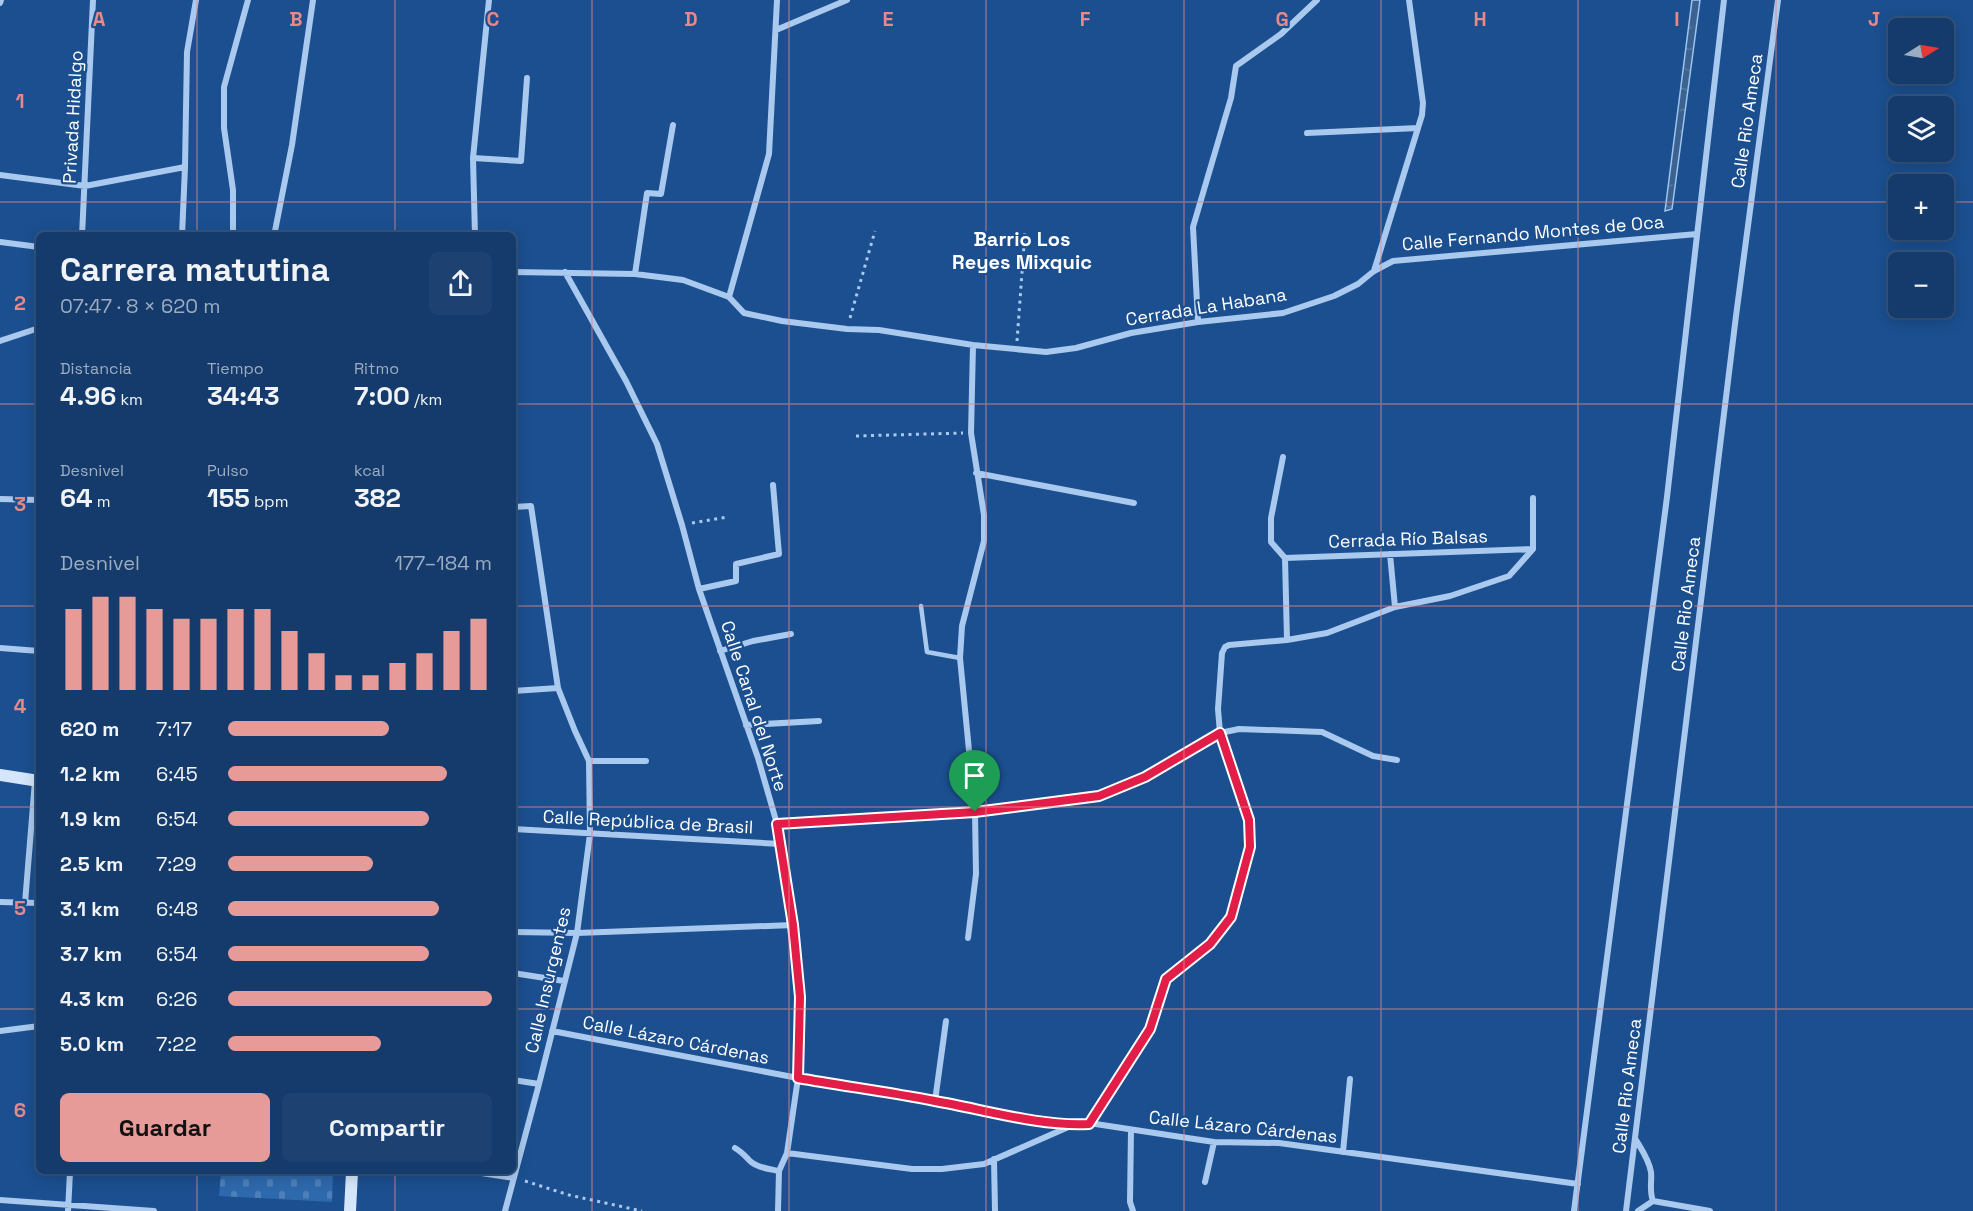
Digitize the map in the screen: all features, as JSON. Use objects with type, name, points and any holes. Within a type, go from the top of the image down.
[{"type":"main road","points":[[0,774],[36,781]]},
{"type":"main road","points":[[350,1211],[352,1174]]},
{"type":"street","name":"Privada Hidalgo","points":[[82,232],[93,0]]},
{"type":"street","points":[[182,232],[186,166],[187,52],[196,0]]},
{"type":"street","points":[[233,232],[233,190],[224,128],[224,87],[249,0]]},
{"type":"street","points":[[275,232],[291,145],[313,0]]},
{"type":"street","points":[[475,232],[473,158],[489,0]]},
{"type":"street","points":[[729,297],[769,154],[777,0]]},
{"type":"street","points":[[776,30],[848,0]]},
{"type":"street","points":[[1198,322],[1192,227],[1231,98],[1236,66],[1281,34],[1317,0]]},
{"type":"street","points":[[1374,271],[1422,115],[1423,103],[1409,0]]},
{"type":"street","name":"Calle Rio Ameca","points":[[1574,1211],[1668,497],[1724,0]]},
{"type":"street","name":"Calle Rio Ameca","points":[[1626,1211],[1736,316],[1778,0]]},
{"type":"street","points":[[473,158],[521,160],[527,78]]},
{"type":"street","points":[[635,274],[647,193],[661,194],[673,125]]},
{"type":"street","points":[[1307,133],[1418,128]]},
{"type":"street","points":[[0,175],[85,186],[186,166]]},
{"type":"street","name":"Calle Fernando Montes de Oca","points":[[1374,271],[1393,261],[1697,234]]},
{"type":"street","points":[[0,242],[36,247]]},
{"type":"street","name":"Cerrada La Habana","points":[[973,345],[1046,352],[1076,348],[1131,333],[1283,312],[1334,296],[1358,284],[1374,271]]},
{"type":"street","points":[[516,272],[635,274],[683,280],[729,297],[744,312],[782,321],[847,329],[879,330],[973,345],[971,433],[984,515],[984,541],[962,626],[960,658],[975,812],[976,874],[968,938]]},
{"type":"street","name":"Calle Canal del Norte","points":[[565,272],[626,381],[657,444],[699,589],[758,758],[777,824],[793,925],[800,997],[798,1078],[787,1153],[779,1171],[778,1211]]},
{"type":"street","points":[[0,341],[36,329]]},
{"type":"street","points":[[1283,458],[1271,518],[1271,542],[1284,558],[1287,640]]},
{"type":"street","points":[[976,473],[1134,502]]},
{"type":"street","points":[[699,589],[736,581],[736,564],[779,554],[773,485]]},
{"type":"street","points":[[1089,1124],[1150,1029],[1166,979],[1210,944],[1231,917],[1250,847],[1249,820],[1220,733],[1219,698],[1222,653],[1225,647],[1327,633],[1395,607],[1450,596],[1509,576],[1533,549],[1533,498]]},
{"type":"street","points":[[0,499],[36,500]]},
{"type":"street","name":"Calle Insurgentes","points":[[516,507],[531,506],[558,688],[589,761],[590,834],[577,933],[516,1170]]},
{"type":"street","name":"Cerrada Río Balsas","points":[[1284,558],[1533,549]]},
{"type":"street","points":[[1390,554],[1395,607]]},
{"type":"street","points":[[720,651],[753,641],[791,634]]},
{"type":"street","points":[[0,648],[36,651]]},
{"type":"street","points":[[516,691],[558,688]]},
{"type":"street","points":[[746,724],[819,721]]},
{"type":"street","name":"Calle República de Brasil","points":[[777,824],[975,812],[1099,796],[1145,777],[1220,733],[1239,729],[1322,732],[1373,756],[1397,760]]},
{"type":"street","points":[[589,761],[646,762]]},
{"type":"street","points":[[25,903],[36,791]]},
{"type":"street","name":"Calle República de Brasil","points":[[516,829],[780,844]]},
{"type":"street","points":[[0,902],[36,903]]},
{"type":"street","points":[[516,932],[577,933],[793,925]]},
{"type":"street","points":[[516,973],[564,981]]},
{"type":"street","points":[[935,1101],[946,1021]]},
{"type":"street","points":[[0,1030],[36,1026]]},
{"type":"street","name":"Calle Lázaro Cárdenas","points":[[552,1031],[798,1078],[1073,1125],[1089,1124],[1214,1142],[1279,1143],[1578,1184]]},
{"type":"street","points":[[1343,1152],[1350,1079]]},
{"type":"street","points":[[516,1080],[539,1084]]},
{"type":"street","points":[[787,1153],[912,1168],[968,1167],[984,1164],[1073,1125]]},
{"type":"street","points":[[1131,1130],[1130,1202],[1133,1211]]},
{"type":"street","points":[[1635,1140],[1648,1160],[1653,1201]]},
{"type":"street","points":[[1205,1182],[1214,1142]]},
{"type":"street","points":[[735,1148],[747,1155],[751,1162],[779,1171]]},
{"type":"street","points":[[994,1160],[995,1211]]},
{"type":"street","points":[[69,1208],[70,1174]]},
{"type":"street","points":[[488,1174],[514,1178]]},
{"type":"street","name":"Calle Insurgentes","points":[[505,1211],[515,1174]]},
{"type":"street","points":[[0,1200],[69,1208],[154,1211]]},
{"type":"street","points":[[1638,1211],[1653,1201],[1710,1211]]},
{"type":"lane","points":[[921,606],[927,652],[960,658]]},
{"type":"path","points":[[847,329],[875,231]]},
{"type":"path","points":[[1017,349],[1024,232]]},
{"type":"path","points":[[856,436],[971,433]]},
{"type":"path","points":[[682,525],[728,517]]},
{"type":"path","points":[[514,1178],[569,1195],[642,1211]]},
{"type":"green space","points":[[221,1174],[333,1174],[332,1202],[219,1196]]},
{"type":"water","points":[[1692,0],[1700,0],[1672,209],[1665,211]]},
{"type":"district","name":"Barrio Los Reyes Mixquic","points":[[1022,250]]},
{"type":"route","points":[[1220,733],[1249,820],[1250,847],[1231,917],[1210,944],[1166,979],[1150,1029],[1089,1124],[1073,1125],[1000,1114],[798,1078],[800,997],[793,925],[777,824],[975,812],[1099,796],[1145,777],[1220,733]]}]
